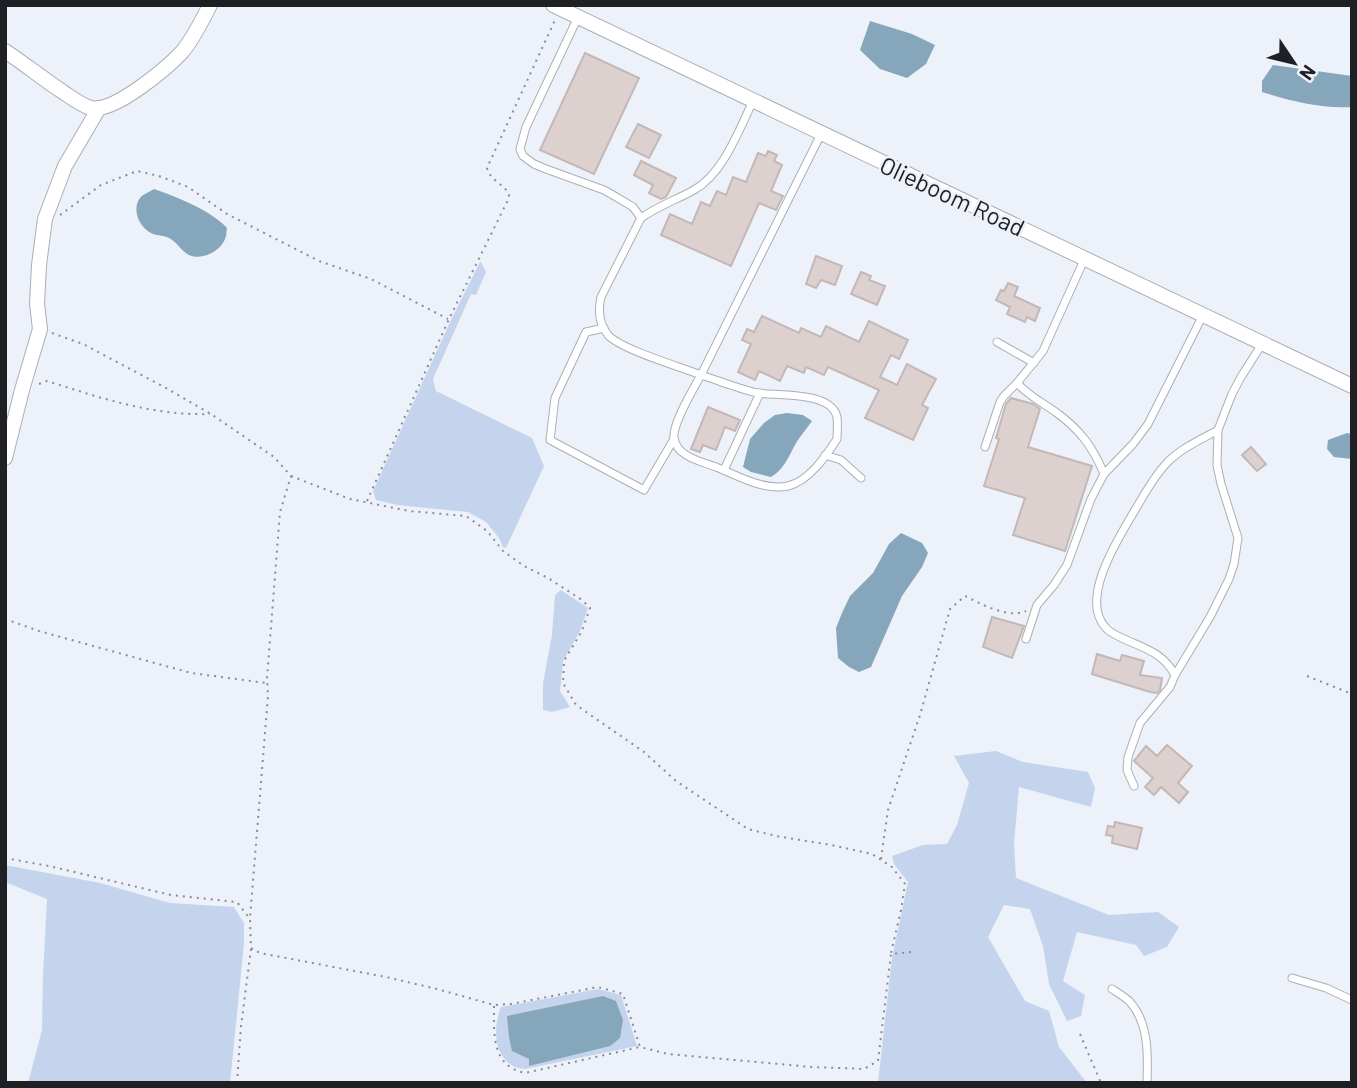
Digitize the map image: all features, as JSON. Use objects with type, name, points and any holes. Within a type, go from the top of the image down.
[{"type":"street","points":[[5,51],[79,103],[99,108],[117,103],[173,60],[189,41],[210,5]]},
{"type":"street","name":"Olieboom Road","points":[[557,7],[1352,386]]},
{"type":"street","points":[[5,458],[40,329],[37,304],[45,219],[65,166],[99,108]]},
{"type":"lane","points":[[578,17],[526,127],[520,149],[523,156],[534,164],[604,190],[633,207],[641,218]]},
{"type":"lane","points":[[674,439],[681,451],[696,460],[752,482],[790,486],[804,479],[837,439],[834,410],[819,401],[806,396],[760,393],[701,375],[626,346],[610,337],[604,328],[599,307],[601,298],[641,218],[696,189],[712,176],[732,144],[753,101]]},
{"type":"lane","points":[[604,328],[586,332],[555,398],[550,440],[644,490],[674,439],[683,410],[821,134]]},
{"type":"lane","points":[[985,447],[1003,396],[1034,363],[1048,343],[1084,260]]},
{"type":"lane","points":[[1026,639],[1037,605],[1067,565],[1091,499],[1104,474],[1148,424],[1203,315]]},
{"type":"lane","points":[[997,342],[1034,363]]},
{"type":"lane","points":[[1133,786],[1127,770],[1128,757],[1140,723],[1170,687],[1229,579],[1238,538],[1217,465],[1219,430],[1241,376],[1262,344]]},
{"type":"lane","points":[[1017,383],[1078,431],[1093,449],[1104,474]]},
{"type":"lane","points":[[724,470],[760,393]]},
{"type":"lane","points":[[1175,675],[1169,664],[1157,654],[1105,627],[1100,618],[1097,596],[1099,583],[1109,558],[1167,462],[1219,430]]},
{"type":"lane","points":[[825,455],[841,460],[861,478]]},
{"type":"lane","points":[[1292,978],[1326,988],[1352,1000]]},
{"type":"lane","points":[[1112,989],[1124,996],[1136,1010],[1147,1043],[1147,1083]]},
{"type":"path","points":[[367,502],[449,319],[508,202],[507,190],[492,178],[487,168],[557,7]]},
{"type":"path","points":[[45,219],[62,214],[101,185],[137,171],[159,176],[188,187],[227,214],[319,261],[371,279],[449,319]]},
{"type":"path","points":[[40,329],[83,344],[211,414],[274,457],[291,476],[350,499],[409,511],[466,516],[487,531],[503,551],[582,600],[590,608],[582,631],[564,661],[563,683],[576,705],[644,752],[676,781],[748,828],[872,854],[892,867],[905,884],[891,954],[878,1061],[864,1069],[667,1054],[640,1047],[525,1073],[515,1071],[499,1055],[495,1044],[494,1005]]},
{"type":"path","points":[[22,390],[47,382],[149,410],[191,415],[211,414]]},
{"type":"path","points":[[237,1083],[251,948],[250,919],[280,512],[291,476]]},
{"type":"path","points":[[881,860],[888,810],[920,715],[950,610],[965,596],[992,610],[1021,613],[1037,605]]},
{"type":"path","points":[[5,619],[38,631],[191,673],[267,684]]},
{"type":"path","points":[[1307,676],[1352,694]]},
{"type":"path","points":[[5,858],[171,895],[237,902],[250,919]]},
{"type":"path","points":[[251,948],[260,953],[437,989],[494,1005],[598,987],[623,994],[640,1047]]},
{"type":"path","points":[[891,954],[911,952]]},
{"type":"path","points":[[1080,1034],[1101,1083]]},
{"type":"shaded area","points":[[870,21],[912,34],[935,45],[926,64],[907,78],[880,69],[860,50]]},
{"type":"shaded area","points":[[1273,65],[1352,76],[1352,107],[1306,104],[1262,92],[1262,81]]},
{"type":"shaded area","points":[[154,189],[193,205],[220,222],[227,228],[223,243],[210,254],[194,257],[169,238],[148,232],[138,219],[136,208],[141,197]]},
{"type":"shaded area","points":[[480,262],[486,272],[476,295],[471,294],[433,379],[436,391],[532,438],[544,466],[506,548],[486,522],[468,512],[397,505],[376,500],[373,491]]},
{"type":"shaded area","points":[[775,415],[803,415],[812,421],[780,469],[771,477],[743,467],[750,439]]},
{"type":"shaded area","points":[[1347,433],[1352,434],[1352,459],[1334,457],[1327,449],[1328,440]]},
{"type":"shaded area","points":[[901,533],[922,543],[928,553],[922,567],[902,596],[871,667],[859,672],[838,658],[836,628],[850,596],[873,573],[889,544]]},
{"type":"shaded area","points":[[561,590],[588,608],[580,631],[563,661],[560,691],[570,707],[552,712],[543,710],[543,683],[552,635],[555,595]]},
{"type":"shaded area","points":[[996,751],[1023,762],[1088,772],[1095,788],[1091,807],[1019,787],[1014,844],[1016,878],[1109,915],[1158,912],[1179,927],[1167,947],[1144,956],[1136,945],[1077,932],[1063,981],[1085,995],[1081,1016],[1067,1021],[1049,984],[1043,946],[1030,909],[1004,905],[988,937],[1025,1001],[1049,1011],[1059,1047],[1087,1083],[878,1083],[892,958],[908,882],[894,864],[892,856],[923,845],[947,844],[957,825],[969,783],[954,756]]},
{"type":"shaded area","points":[[5,865],[100,883],[170,903],[234,907],[244,923],[244,944],[230,1083],[28,1083],[42,1030],[47,899],[5,882]]},
{"type":"shaded area","points":[[598,989],[621,995],[637,1046],[525,1069],[507,1062],[496,1037],[501,1007]]},
{"type":"shaded area","points":[[603,996],[616,1001],[623,1020],[620,1038],[610,1046],[529,1066],[529,1059],[512,1051],[507,1016]]},
{"type":"building","points":[[585,53],[639,78],[594,174],[540,150]]},
{"type":"building","points":[[638,124],[661,135],[649,158],[626,147]]},
{"type":"building","points":[[768,151],[777,155],[774,161],[782,165],[771,191],[783,196],[776,210],[759,203],[731,266],[661,235],[670,214],[692,224],[701,202],[710,206],[717,191],[726,195],[733,177],[746,182],[758,153],[766,156]]},
{"type":"building","points":[[641,161],[676,178],[666,197],[661,199],[649,193],[653,185],[634,175]]},
{"type":"building","points":[[816,256],[842,266],[835,285],[821,280],[816,288],[806,284]]},
{"type":"building","points":[[861,272],[871,276],[869,280],[885,286],[877,305],[851,294]]},
{"type":"building","points":[[1008,283],[1018,287],[1014,296],[1040,308],[1035,321],[1027,317],[1025,322],[1007,314],[1010,307],[996,300]]},
{"type":"building","points":[[762,316],[799,333],[801,328],[821,337],[826,326],[859,342],[869,321],[908,340],[899,359],[891,355],[880,377],[897,385],[907,364],[936,379],[922,405],[928,408],[913,440],[865,418],[879,390],[828,367],[824,375],[806,367],[804,373],[787,366],[780,381],[759,371],[755,380],[738,372],[751,344],[742,340],[747,329],[754,332]]},
{"type":"building","points":[[1011,398],[1033,404],[1040,409],[1028,447],[1092,466],[1065,551],[1013,535],[1025,498],[984,486],[999,439],[996,438],[1006,404]]},
{"type":"building","points":[[708,407],[740,420],[735,431],[725,427],[716,450],[703,445],[700,452],[691,449]]},
{"type":"building","points":[[1251,447],[1266,464],[1257,471],[1242,455]]},
{"type":"building","points":[[992,617],[1024,626],[1012,658],[983,647]]},
{"type":"building","points":[[1097,654],[1120,661],[1122,655],[1144,661],[1140,675],[1162,678],[1160,690],[1157,693],[1150,692],[1092,674]]},
{"type":"building","points":[[1167,745],[1192,766],[1178,783],[1188,792],[1179,803],[1161,787],[1154,795],[1145,787],[1153,778],[1134,761],[1146,746],[1157,756]]},
{"type":"building","points":[[1115,822],[1142,828],[1137,849],[1112,843],[1113,836],[1106,835],[1108,826],[1114,827]]}]
